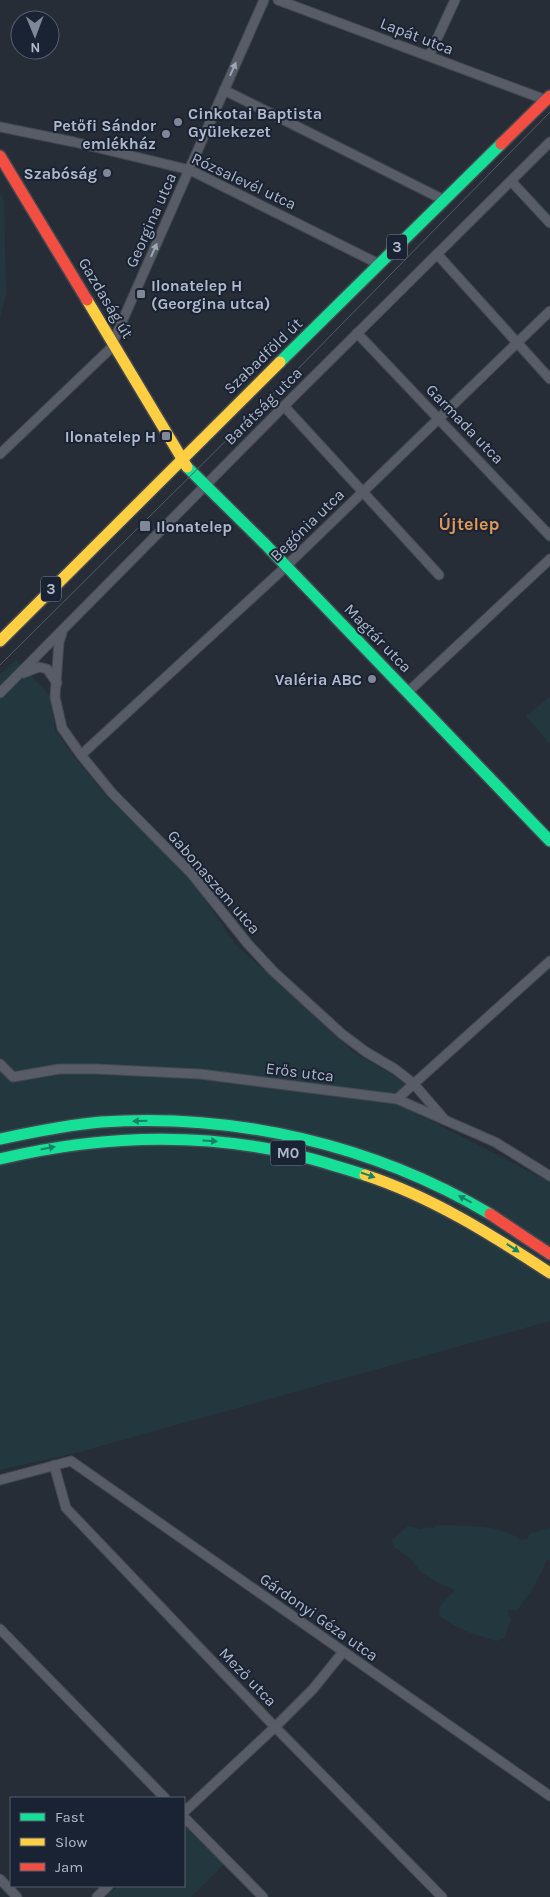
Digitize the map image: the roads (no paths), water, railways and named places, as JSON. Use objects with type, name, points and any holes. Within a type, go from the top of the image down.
[{"type":"main road","name":"Szabadföld út","points":[[1,637],[548,98]]},
{"type":"main road","name":"Gazdaság út","points":[[0,156],[182,458]]},
{"type":"main road","name":"Magtár utca","points":[[182,458],[189,470],[207,485],[550,841]]},
{"type":"main road","name":"M0","points":[[0,1139],[74,1125],[153,1121],[220,1124],[297,1137],[381,1161],[430,1182],[492,1215],[550,1254]]},
{"type":"main road","name":"M0","points":[[0,1159],[62,1146],[130,1140],[172,1139],[226,1142],[319,1159],[364,1174],[422,1197],[486,1231],[550,1273]]},
{"type":"street","name":"Georgina utca","points":[[0,454],[107,352],[113,342],[264,0]]},
{"type":"street","name":"Lapát utca","points":[[278,0],[548,98]]},
{"type":"street","points":[[429,56],[455,0]]},
{"type":"street","points":[[224,90],[444,200]]},
{"type":"street","name":"Rózsalevél utca","points":[[0,127],[74,142],[190,170],[379,264]]},
{"type":"street","name":"Barátság utca","points":[[0,693],[284,406],[550,142]]},
{"type":"street","points":[[511,181],[550,224]]},
{"type":"street","points":[[437,254],[550,379]]},
{"type":"street","name":"Begónia utca","points":[[81,755],[285,566],[550,311]]},
{"type":"street","name":"Garmada utca","points":[[357,333],[550,536]]},
{"type":"street","points":[[284,406],[439,575]]},
{"type":"street","points":[[408,692],[550,559]]},
{"type":"street","name":"Gabonaszem utca","points":[[63,630],[59,642],[55,697],[62,728],[81,755],[112,793],[191,872],[248,944],[273,971],[342,1034],[413,1083],[445,1120]]},
{"type":"street","points":[[18,676],[39,667],[47,669],[57,684]]},
{"type":"street","points":[[550,961],[397,1099],[495,1142],[550,1176]]},
{"type":"street","name":"Erős utca","points":[[0,1064],[13,1077],[59,1069],[200,1074],[397,1099]]},
{"type":"street","name":"Gárdonyi Géza utca","points":[[54,1465],[71,1461],[550,1796]]},
{"type":"street","points":[[0,1480],[54,1465]]},
{"type":"street","name":"Mező utca","points":[[54,1465],[66,1508],[275,1727],[442,1897]]},
{"type":"street","points":[[0,1629],[165,1797]]},
{"type":"street","points":[[185,1811],[313,1689],[342,1652]]},
{"type":"street","points":[[185,1818],[263,1897]]},
{"type":"street","points":[[0,1879],[17,1897]]},
{"type":"street","points":[[97,1897],[107,1887]]},
{"type":"tram line","points":[[0,665],[287,380],[550,112]]},
{"type":"place","name":"Cinkotai Baptista Gyülekezet","points":[[178,122]]},
{"type":"place","name":"Petőfi Sándor emlékház","points":[[166,134]]},
{"type":"place","name":"Szabóság","points":[[107,173]]},
{"type":"place","name":"Ilonatelep H (Georgina utca)","points":[[141,294]]},
{"type":"place","name":"Ilonatelep H","points":[[166,436]]},
{"type":"place","name":"Ilonatelep","points":[[145,526]]},
{"type":"place","name":"Valéria ABC","points":[[372,679]]},
{"type":"district","name":"Újtelep","points":[[469,524]]}]
